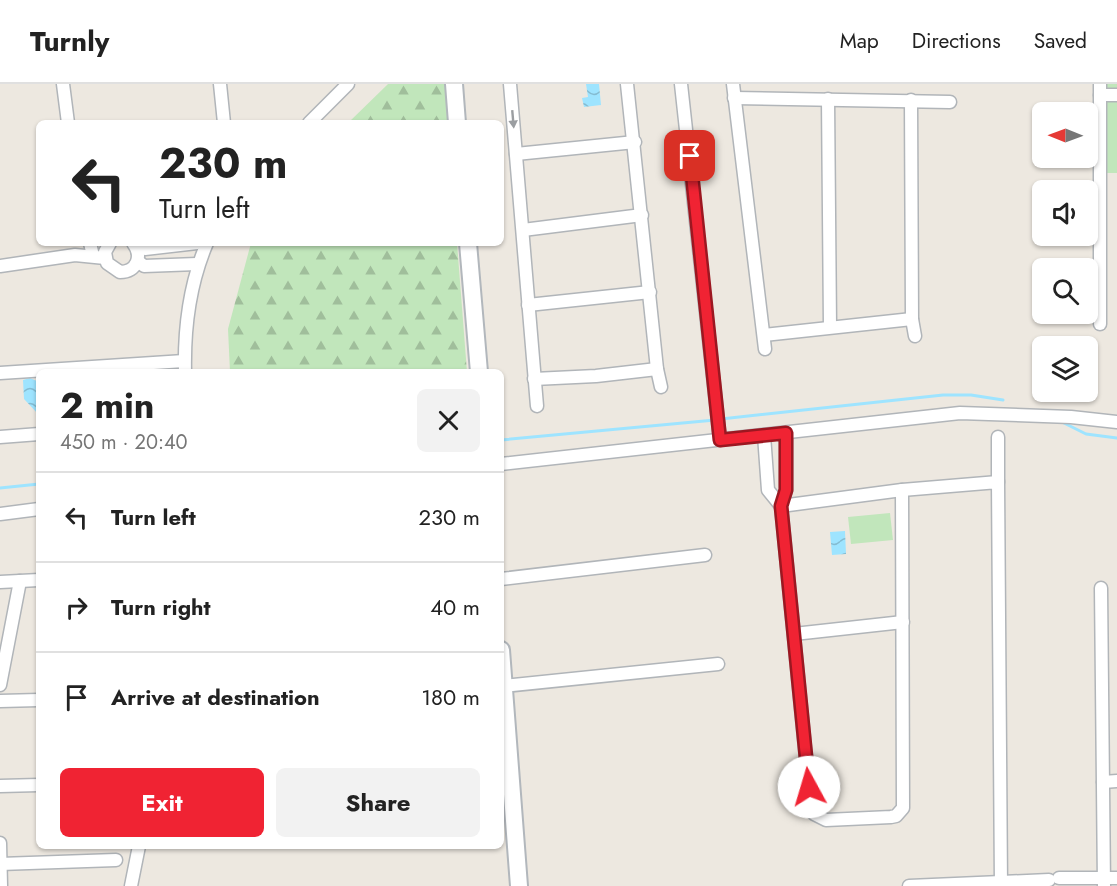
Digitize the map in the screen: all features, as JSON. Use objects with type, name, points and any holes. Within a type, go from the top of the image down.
[{"type":"street","points":[[63,84],[68,120]]},
{"type":"street","points":[[220,84],[224,120]]},
{"type":"street","points":[[312,120],[348,84]]},
{"type":"street","points":[[454,84],[457,120]]},
{"type":"street","points":[[510,84],[537,406]]},
{"type":"street","points":[[627,84],[635,142],[657,369],[661,387]]},
{"type":"street","points":[[681,84],[718,434]]},
{"type":"street","points":[[733,84],[765,349]]},
{"type":"street","points":[[1100,324],[1100,90],[1117,95]]},
{"type":"street","points":[[734,98],[950,102]]},
{"type":"street","points":[[828,99],[830,326]]},
{"type":"street","points":[[911,100],[912,320],[915,336]]},
{"type":"street","points":[[516,154],[635,142]]},
{"type":"street","points":[[523,230],[642,215]]},
{"type":"street","points":[[92,246],[110,268],[120,273],[131,270],[138,261]]},
{"type":"street","points":[[99,257],[108,246]]},
{"type":"street","points":[[134,246],[138,261],[144,266],[197,264]]},
{"type":"street","points":[[138,246],[145,249],[179,246]]},
{"type":"street","points":[[102,369],[185,366],[186,314],[197,264],[206,246]]},
{"type":"street","points":[[468,246],[479,369]]},
{"type":"street","points":[[167,248],[168,265]]},
{"type":"street","points":[[0,266],[75,255],[99,257]]},
{"type":"street","points":[[528,305],[650,292]]},
{"type":"street","points":[[764,335],[830,326],[912,320]]},
{"type":"street","points":[[534,379],[596,376],[657,369]]},
{"type":"street","points":[[0,373],[36,372]]},
{"type":"street","points":[[504,464],[718,434],[764,435],[960,413],[1071,417],[1117,422]]},
{"type":"street","points":[[786,433],[786,490],[781,506],[811,816],[826,820],[891,817],[896,816],[903,808],[902,489]]},
{"type":"street","points":[[0,437],[36,434]]},
{"type":"street","points":[[764,435],[768,490],[781,506]]},
{"type":"street","points":[[998,437],[1001,884]]},
{"type":"street","points":[[781,506],[902,489],[998,482]]},
{"type":"street","points":[[0,514],[36,509]]},
{"type":"street","points":[[504,579],[705,555]]},
{"type":"street","points":[[0,582],[36,580]]},
{"type":"street","points":[[0,685],[20,581]]},
{"type":"street","points":[[1101,588],[1104,882]]},
{"type":"street","points":[[794,634],[903,622]]},
{"type":"street","points":[[519,886],[504,686],[718,664]]},
{"type":"street","points":[[0,701],[36,700]]},
{"type":"street","points":[[1103,782],[1117,781]]},
{"type":"street","points":[[0,786],[36,785]]},
{"type":"street","points":[[0,843],[1,886]]},
{"type":"street","points":[[131,886],[138,849]]},
{"type":"street","points":[[0,864],[116,860]]},
{"type":"street","points":[[909,886],[1001,884],[1054,879],[1104,882],[1117,878]]},
{"type":"green space","points":[[388,84],[445,84],[448,120],[351,120]]},
{"type":"green space","points":[[1103,84],[1117,84],[1117,173],[1103,173]]},
{"type":"green space","points":[[250,246],[457,246],[467,369],[230,369],[228,329]]},
{"type":"green space","points":[[890,513],[893,540],[851,544],[848,517]]},
{"type":"water","points":[[586,84],[599,84],[601,105],[584,107],[582,98],[588,97]]},
{"type":"water","points":[[30,378],[36,381],[36,412],[24,399],[23,380]]},
{"type":"water","points":[[845,531],[846,554],[832,555],[830,532]]},
{"type":"waterway","points":[[721,419],[943,395],[971,395],[1003,400]]},
{"type":"waterway","points":[[504,440],[715,420]]},
{"type":"waterway","points":[[1062,422],[1086,434],[1117,438]]},
{"type":"waterway","points":[[0,488],[36,484]]},
{"type":"route","points":[[690,156],[720,440],[786,433],[786,490],[781,506],[809,787]]}]
